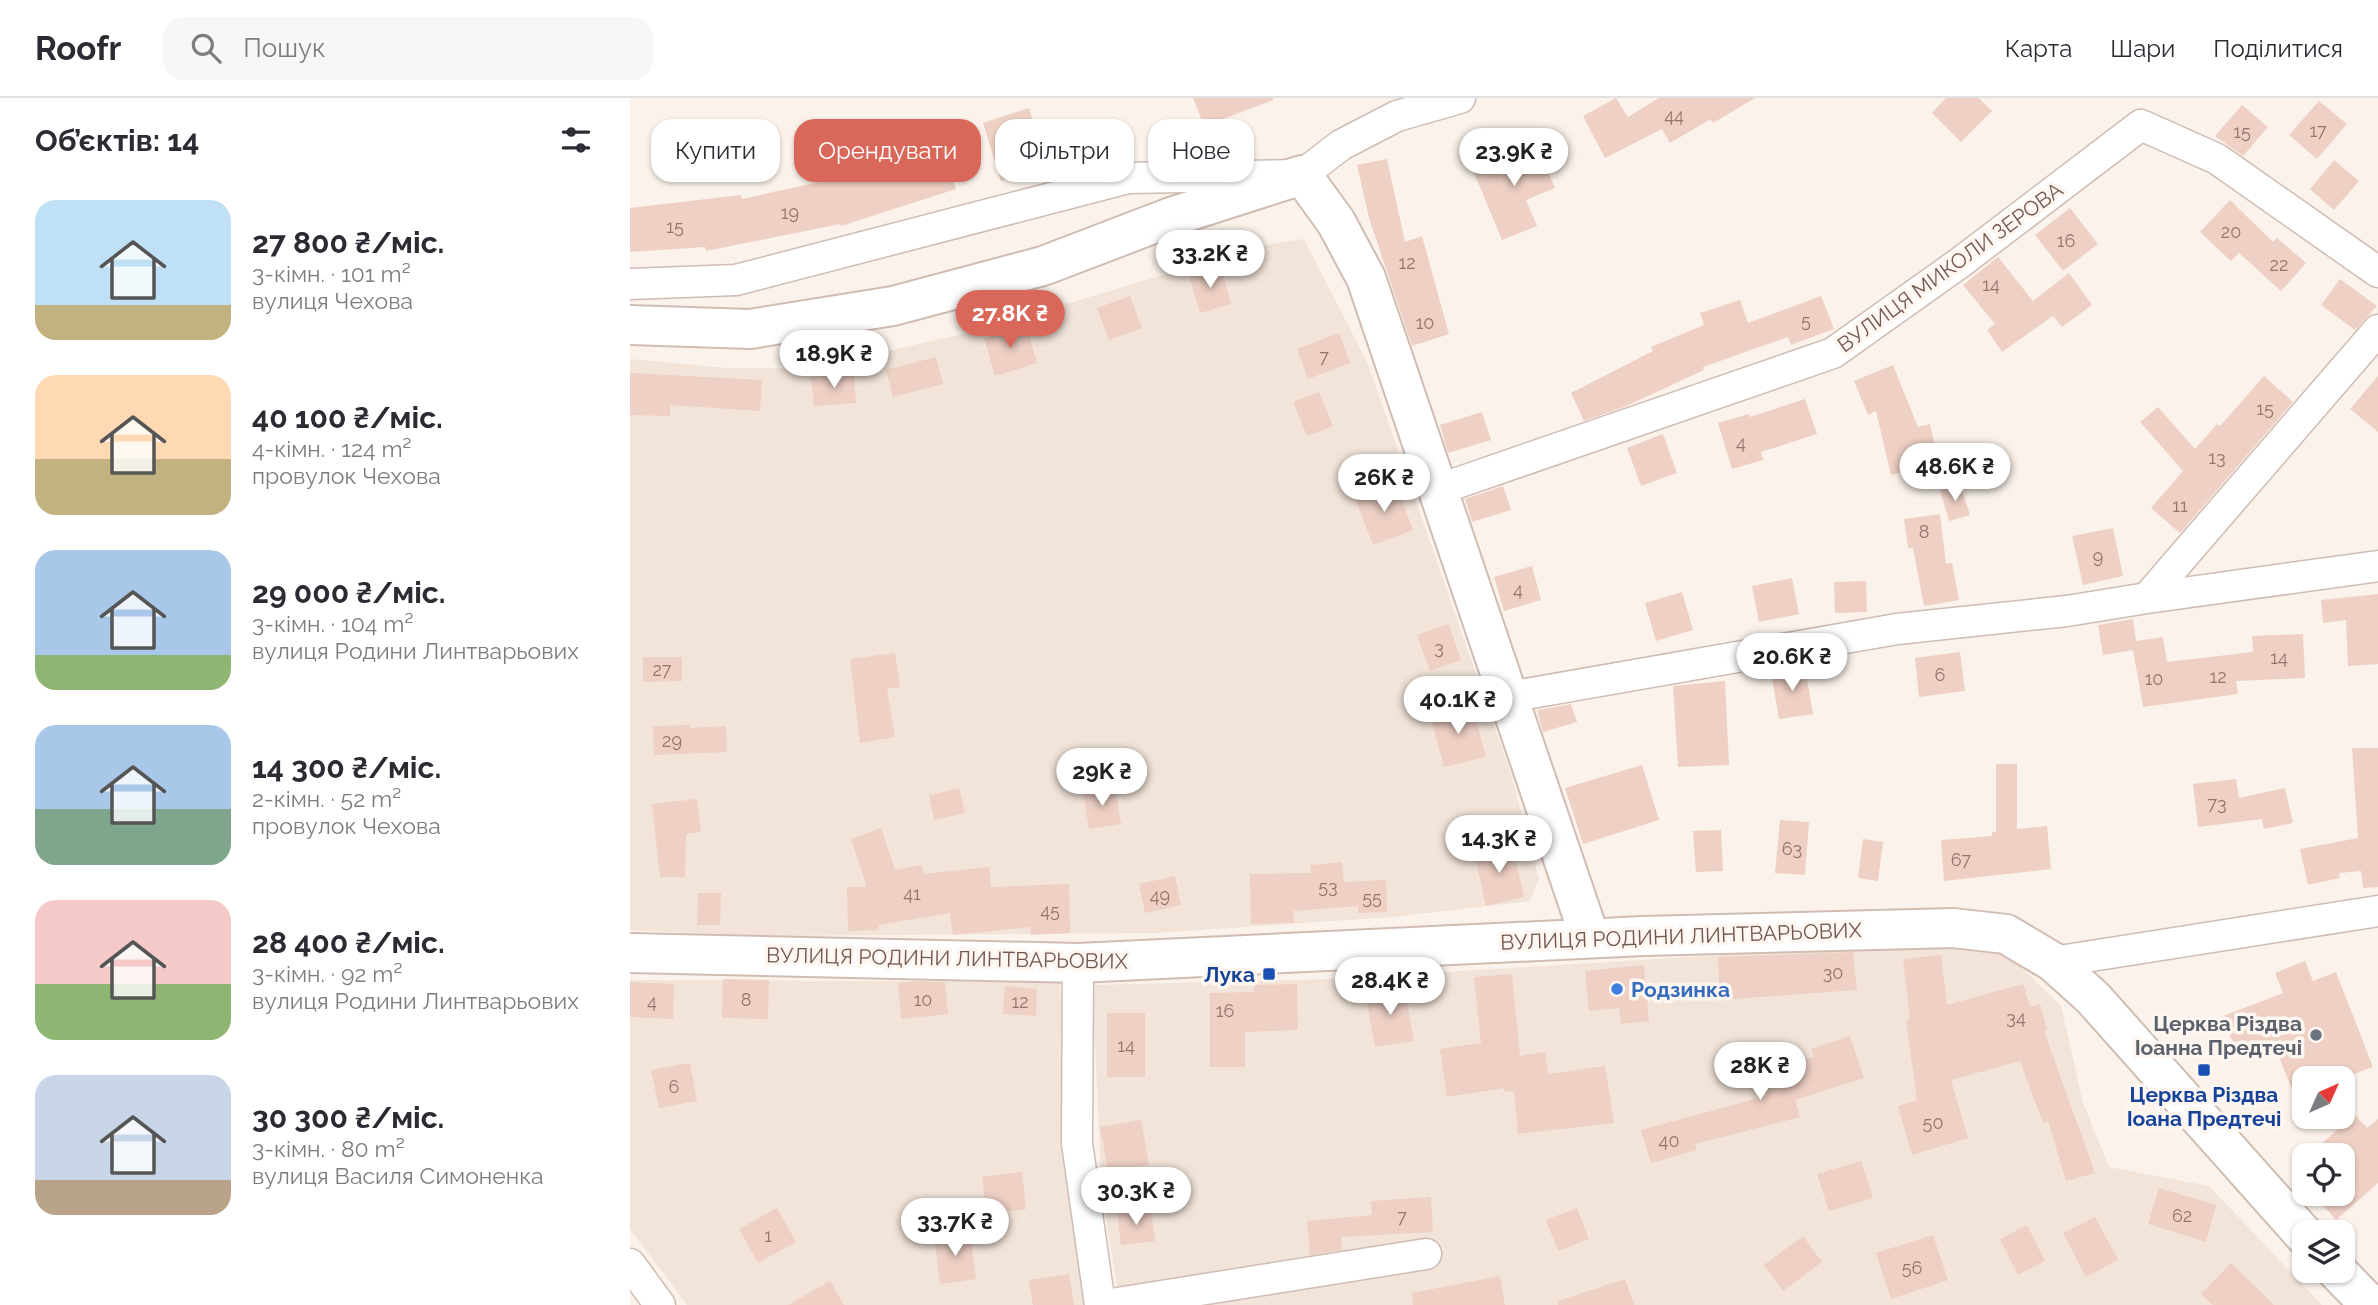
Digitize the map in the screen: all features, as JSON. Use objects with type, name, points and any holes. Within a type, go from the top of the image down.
[{"type":"main road","points":[[630,325],[750,330],[893,306],[1043,266],[1171,217],[1302,175],[1336,222],[1366,278],[1440,489],[1590,938]]},
{"type":"main road","name":"ВУЛИЦЯ РОДИНИ ЛИНТВАРЬОВИХ","points":[[630,953],[1078,963],[1590,938],[1953,928],[2006,934],[2053,962],[2093,998],[2292,1221]]},
{"type":"main road","points":[[2349,1283],[2370,1305]]},
{"type":"street","points":[[630,284],[736,280],[1128,178],[1302,175],[1341,145],[1397,116],[1460,98]]},
{"type":"street","name":"ВУЛИЦЯ МИКОЛИ ЗЕРОВА","points":[[1440,489],[1833,353],[1961,262],[2141,125],[2217,159],[2378,272]]},
{"type":"street","points":[[2147,598],[2378,330]]},
{"type":"street","points":[[1509,696],[1897,629],[2067,611],[2378,566]]},
{"type":"street","points":[[2053,962],[2378,911]]},
{"type":"street","points":[[1078,963],[1077,1143],[1102,1305],[1426,1254]]},
{"type":"street","points":[[630,1264],[660,1305]]},
{"type":"shaded area","points":[[1304,239],[1368,364],[1511,774],[1539,879],[1530,901],[1392,917],[1156,933],[755,936],[630,930],[630,359],[727,368],[812,368],[980,330],[1259,246]]},
{"type":"shaded area","points":[[1872,946],[1978,946],[2005,952],[2061,1006],[2083,1103],[2109,1167],[2209,1186],[2292,1273],[2292,1283],[2301,1283],[2322,1305],[1120,1305],[1102,1193],[1092,985],[1331,979]]},
{"type":"shaded area","points":[[630,980],[1060,982],[1071,1196],[1089,1305],[687,1305],[630,1229]]},
{"type":"building","points":[[1193,98],[1273,98],[1223,119],[1201,119]]},
{"type":"building","points":[[1616,98],[1628,117],[1659,98],[1755,98],[1713,123],[1711,119],[1670,143],[1662,129],[1605,158],[1583,116]]},
{"type":"building","points":[[1946,98],[1979,98],[1992,111],[1961,142],[1932,113]]},
{"type":"building","points":[[2319,101],[2347,124],[2317,159],[2289,135]]},
{"type":"building","points":[[2242,105],[2268,127],[2243,156],[2215,136]]},
{"type":"building","points":[[1029,108],[1032,119],[995,119]]},
{"type":"building","points":[[995,119],[995,162],[983,123]]},
{"type":"building","points":[[1536,142],[1555,188],[1526,200],[1537,226],[1502,240],[1472,168]]},
{"type":"building","points":[[1387,159],[1405,242],[1422,236],[1449,334],[1412,346],[1369,218],[1357,165]]},
{"type":"building","points":[[2334,160],[2359,181],[2334,210],[2310,189]]},
{"type":"building","points":[[819,182],[954,182],[956,189],[841,226],[840,224],[706,251],[705,247],[630,252],[630,208],[741,195],[742,199]]},
{"type":"building","points":[[2230,200],[2273,242],[2277,238],[2306,263],[2281,291],[2239,253],[2231,261],[2200,232]]},
{"type":"building","points":[[2070,208],[2098,244],[2063,271],[2035,235]]},
{"type":"building","points":[[1998,257],[2033,301],[2069,273],[2092,305],[2062,327],[2053,316],[2002,352],[1987,330],[1995,324],[1963,285]]},
{"type":"building","points":[[1221,267],[1231,304],[1200,313],[1189,276]]},
{"type":"building","points":[[2340,279],[2377,306],[2355,330],[2321,305]]},
{"type":"building","points":[[1130,296],[1142,328],[1109,340],[1097,308]]},
{"type":"building","points":[[1821,296],[1834,329],[1791,345],[1788,337],[1703,367],[1704,370],[1624,407],[1584,421],[1571,393],[1653,351],[1651,347],[1704,325],[1700,313],[1740,300],[1748,323]]},
{"type":"building","points":[[1026,325],[1037,363],[995,376],[984,338]]},
{"type":"building","points":[[1339,333],[1350,363],[1308,379],[1297,349]]},
{"type":"building","points":[[936,357],[943,384],[893,397],[886,370]]},
{"type":"building","points":[[1893,365],[1918,427],[1930,424],[1939,463],[1891,475],[1876,411],[1868,415],[1854,381]]},
{"type":"building","points":[[630,373],[762,380],[760,411],[670,405],[670,416],[630,415]]},
{"type":"building","points":[[854,373],[856,403],[814,406],[811,377]]},
{"type":"building","points":[[2264,376],[2293,402],[2180,533],[2151,508],[2183,471],[2140,422],[2158,407],[2195,449],[2217,424],[2220,426]]},
{"type":"building","points":[[2378,376],[2378,432],[2350,409]]},
{"type":"building","points":[[1319,392],[1333,426],[1307,436],[1293,402]]},
{"type":"building","points":[[1805,399],[1817,434],[1761,452],[1763,460],[1732,469],[1718,423],[1749,414],[1750,417]]},
{"type":"building","points":[[1482,412],[1491,440],[1448,453],[1440,425]]},
{"type":"building","points":[[1663,434],[1677,473],[1641,486],[1627,448]]},
{"type":"building","points":[[1395,482],[1413,530],[1373,545],[1355,498]]},
{"type":"building","points":[[1960,484],[1970,515],[1949,521],[1940,490]]},
{"type":"building","points":[[1503,486],[1511,510],[1472,522],[1465,499]]},
{"type":"building","points":[[1940,514],[1946,564],[1952,563],[1959,600],[1924,606],[1913,548],[1908,548],[1904,519]]},
{"type":"building","points":[[2113,528],[2123,576],[2083,585],[2072,536]]},
{"type":"building","points":[[1532,566],[1541,600],[1504,611],[1494,577]]},
{"type":"building","points":[[1792,578],[1799,614],[1759,622],[1752,586]]},
{"type":"building","points":[[1866,581],[1867,612],[1835,613],[1834,582]]},
{"type":"building","points":[[1682,592],[1693,630],[1656,641],[1645,603]]},
{"type":"building","points":[[2378,594],[2378,664],[2348,666],[2346,620],[2323,623],[2321,600]]},
{"type":"building","points":[[2133,619],[2136,641],[2163,637],[2167,662],[2253,652],[2252,636],[2303,634],[2305,678],[2236,681],[2238,694],[2143,707],[2133,650],[2103,655],[2098,625]]},
{"type":"building","points":[[1449,624],[1461,660],[1430,671],[1417,635]]},
{"type":"building","points":[[1960,652],[1965,691],[1919,697],[1915,658]]},
{"type":"building","points":[[895,653],[900,687],[887,689],[895,737],[860,743],[850,659]]},
{"type":"building","points":[[643,657],[682,657],[682,681],[643,682]]},
{"type":"building","points":[[1805,667],[1813,714],[1779,719],[1771,672]]},
{"type":"building","points":[[1725,681],[1729,765],[1678,767],[1673,686]]},
{"type":"building","points":[[1472,704],[1486,757],[1444,767],[1430,715]]},
{"type":"building","points":[[1571,704],[1577,722],[1543,732],[1537,710]]},
{"type":"building","points":[[690,725],[690,728],[726,726],[727,752],[654,755],[653,726]]},
{"type":"building","points":[[2352,748],[2378,748],[2378,887],[2363,888],[2361,871],[2339,873],[2340,878],[2308,885],[2300,849],[2358,838]]},
{"type":"building","points":[[1996,764],[2017,764],[2017,829],[2047,826],[2051,869],[1944,881],[1941,840],[1992,836],[1992,832],[1996,832]]},
{"type":"building","points":[[1642,765],[1659,820],[1583,844],[1565,788]]},
{"type":"building","points":[[2236,779],[2239,798],[2285,788],[2293,823],[2264,829],[2262,819],[2198,827],[2193,784]]},
{"type":"building","points":[[1115,787],[1121,824],[1089,829],[1083,792]]},
{"type":"building","points":[[959,788],[965,813],[934,820],[929,795]]},
{"type":"building","points":[[697,799],[701,832],[686,834],[685,877],[660,877],[652,804]]},
{"type":"building","points":[[1780,820],[1809,822],[1805,875],[1775,873]]},
{"type":"building","points":[[881,828],[895,870],[922,865],[924,874],[989,867],[991,887],[1069,884],[1070,933],[1031,935],[1030,927],[953,935],[950,913],[879,925],[879,930],[848,931],[847,887],[867,887],[851,839]]},
{"type":"building","points":[[1721,830],[1723,871],[1696,872],[1693,831]]},
{"type":"building","points":[[1863,839],[1883,842],[1878,881],[1858,878]]},
{"type":"building","points":[[1512,845],[1524,897],[1486,906],[1474,853]]},
{"type":"building","points":[[1342,862],[1344,882],[1386,880],[1387,912],[1358,913],[1358,906],[1293,911],[1294,923],[1251,924],[1250,874],[1311,873],[1311,865]]},
{"type":"building","points":[[1175,876],[1181,905],[1145,913],[1139,884]]},
{"type":"building","points":[[698,893],[721,893],[720,925],[697,925]]},
{"type":"building","points":[[1853,952],[1857,990],[1720,1000],[1718,957]]},
{"type":"building","points":[[1941,955],[1947,1005],[2023,984],[2030,1007],[2040,1004],[2047,1030],[2044,1031],[2095,1173],[2066,1181],[2048,1121],[2043,1123],[2020,1061],[1951,1080],[1968,1138],[1912,1155],[1898,1106],[1917,1100],[1906,1020],[1910,1019],[1903,959]]},
{"type":"building","name":"Церква Різдва Іоанна Предтечі","points":[[2305,961],[2313,981],[2336,972],[2373,1067],[2356,1073],[2356,1066],[2292,1066],[2292,1090],[2273,1042],[2237,1055],[2223,1016],[2283,993],[2275,973]]},
{"type":"building","name":"Родзинка","points":[[1644,965],[1649,1021],[1621,1024],[1619,1008],[1589,1011],[1585,971]]},
{"type":"building","points":[[1512,974],[1520,1056],[1545,1052],[1548,1074],[1605,1066],[1614,1123],[1518,1134],[1514,1091],[1505,1092],[1504,1088],[1447,1097],[1440,1049],[1481,1043],[1474,977]]},
{"type":"building","points":[[723,979],[769,980],[768,1019],[722,1018]]},
{"type":"building","points":[[630,982],[674,984],[673,1019],[630,1017]]},
{"type":"building","points":[[945,982],[948,1014],[901,1019],[898,983]]},
{"type":"building","points":[[1297,984],[1298,1030],[1245,1032],[1245,1067],[1210,1067],[1210,993],[1254,992],[1254,985]]},
{"type":"building","points":[[1005,986],[1037,989],[1036,1016],[1003,1014]]},
{"type":"building","points":[[1404,987],[1414,1041],[1375,1047],[1365,993]]},
{"type":"building","points":[[1107,1013],[1145,1013],[1145,1077],[1107,1077]]},
{"type":"building","points":[[1850,1036],[1864,1078],[1795,1100],[1800,1117],[1695,1144],[1697,1150],[1651,1163],[1641,1130],[1766,1096],[1760,1072],[1814,1057],[1811,1049]]},
{"type":"building","points":[[690,1063],[697,1101],[659,1108],[651,1070]]},
{"type":"building","points":[[2356,1116],[2367,1128],[2378,1119],[2378,1183],[2355,1203],[2355,1143],[2322,1143],[2339,1129],[2356,1129]]},
{"type":"building","points":[[1141,1120],[1149,1165],[1108,1171],[1100,1127]]},
{"type":"building","points":[[1861,1161],[1873,1198],[1829,1211],[1817,1174]]},
{"type":"building","points":[[1022,1172],[1026,1209],[987,1214],[982,1177]]},
{"type":"building","points":[[2159,1188],[2216,1205],[2206,1242],[2148,1224]]},
{"type":"building","points":[[1431,1197],[1433,1232],[1341,1237],[1342,1250],[1310,1255],[1307,1221],[1372,1215],[1371,1201]]},
{"type":"building","points":[[2324,1206],[2352,1206],[2336,1220]]},
{"type":"building","points":[[777,1208],[796,1242],[758,1263],[739,1229]]},
{"type":"building","points":[[1577,1208],[1589,1239],[1558,1251],[1546,1220]]},
{"type":"building","points":[[1151,1210],[1155,1241],[1121,1245],[1117,1213]]},
{"type":"building","points":[[2095,1217],[2118,1260],[2086,1277],[2063,1233]]},
{"type":"building","points":[[2027,1225],[2045,1261],[2018,1275],[2000,1239]]},
{"type":"building","points":[[970,1232],[976,1279],[940,1284],[934,1237]]},
{"type":"building","points":[[1933,1235],[1948,1280],[1891,1299],[1876,1253]]},
{"type":"building","points":[[1803,1236],[1822,1262],[1783,1291],[1764,1265]]},
{"type":"building","points":[[2231,1263],[2274,1305],[2213,1305],[2201,1294]]},
{"type":"building","points":[[1069,1274],[1074,1305],[1033,1305],[1029,1280]]},
{"type":"building","points":[[1500,1276],[1505,1305],[1413,1305],[1412,1293]]},
{"type":"building","points":[[1625,1279],[1634,1305],[1558,1305],[1558,1301]]},
{"type":"building","points":[[830,1281],[844,1305],[788,1305]]},
{"type":"place","name":"Лука","points":[[1269,974]]},
{"type":"place","name":"Родзинка","points":[[1617,989]]},
{"type":"place","name":"Церква Різдва Іоанна Предтечі","points":[[2316,1035]]},
{"type":"place","name":"Церква Різдва Іоана Предтечі","points":[[2204,1070]]}]
